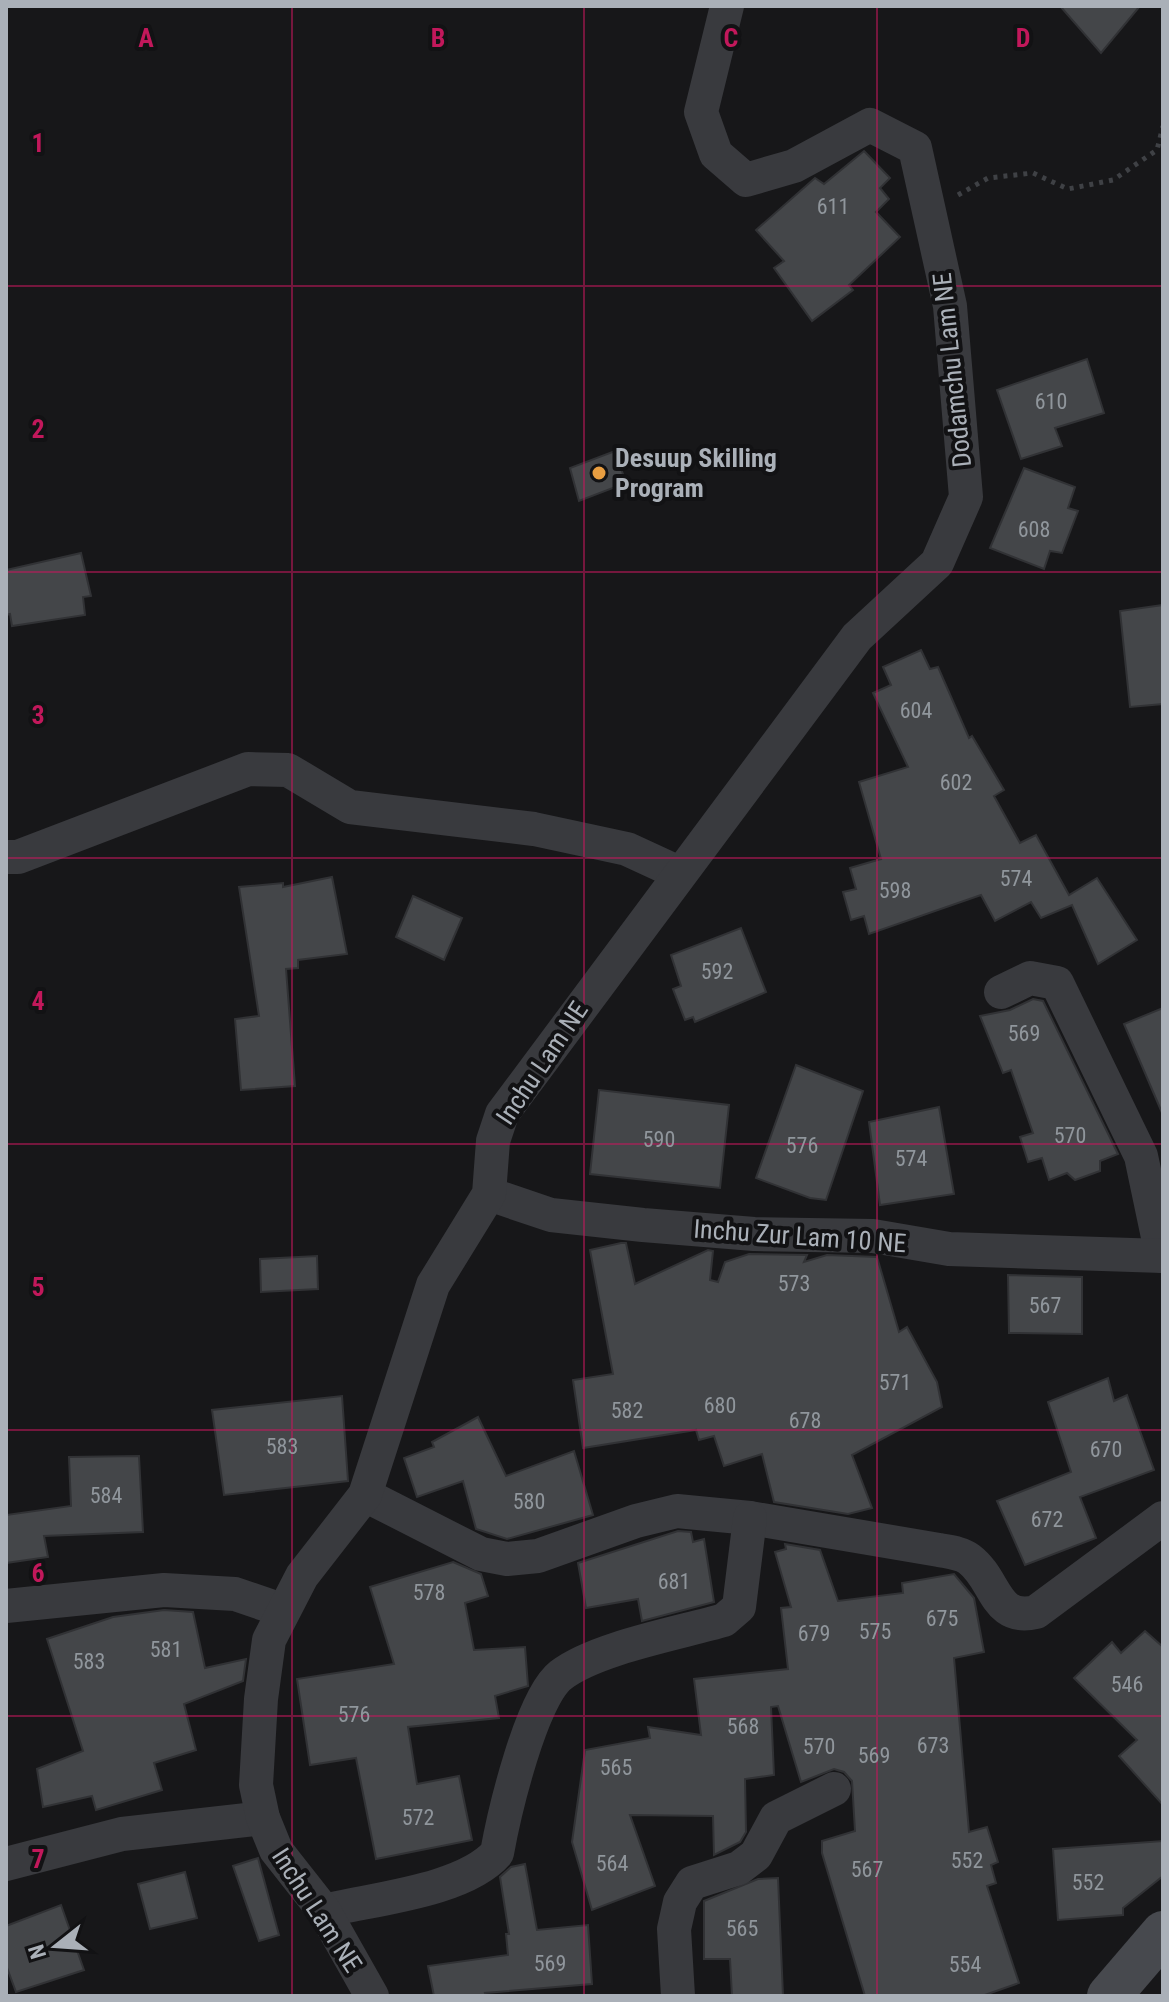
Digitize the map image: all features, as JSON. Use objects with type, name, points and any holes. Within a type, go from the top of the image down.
[{"type":"main road","points":[[1109,1996],[1163,1933]]},
{"type":"street","name":"Dodamchu Lam NE","points":[[679,873],[857,637],[937,563],[966,497],[950,306],[915,148],[870,125],[794,166],[746,180],[716,154],[701,112],[727,6]]},
{"type":"street","points":[[6,857],[18,857],[248,769],[288,770],[350,807],[534,829],[627,849],[679,873]]},
{"type":"street","name":"Inchu Lam NE","points":[[372,1996],[324,1911],[276,1850],[263,1818],[256,1785],[261,1699],[269,1640],[302,1576],[365,1495],[433,1285],[489,1194],[493,1141],[502,1114],[679,873]]},
{"type":"street","points":[[1001,992],[1030,978],[1057,983],[1141,1156],[1162,1256]]},
{"type":"street","name":"Inchu Zur Lam 10 NE","points":[[489,1194],[551,1215],[643,1225],[754,1234],[873,1236],[949,1249],[1162,1256]]},
{"type":"street","points":[[365,1495],[481,1554],[507,1559],[538,1556],[636,1521],[677,1511],[750,1518],[966,1556],[982,1571],[1006,1610],[1021,1616],[1036,1612],[1163,1518]]},
{"type":"street","points":[[324,1911],[449,1881],[485,1867],[497,1853],[539,1704],[558,1677],[582,1662],[724,1620],[739,1607],[750,1518]]},
{"type":"street","points":[[6,1606],[164,1590],[235,1594],[282,1610]]},
{"type":"street","points":[[678,1996],[674,1929],[680,1902],[692,1883],[739,1868],[756,1855],[776,1818],[834,1789]]},
{"type":"street","points":[[6,1864],[122,1834],[263,1818]]},
{"type":"path","points":[[929,211],[988,178],[1033,173],[1068,189],[1113,180],[1157,150],[1163,126]]},
{"type":"building","points":[[1060,6],[1140,6],[1101,53]]},
{"type":"building","points":[[864,151],[890,178],[880,188],[889,199],[876,212],[900,237],[849,285],[853,290],[812,321],[774,268],[784,261],[756,230],[815,178],[824,184]]},
{"type":"building","points":[[1087,359],[1104,413],[1055,428],[1062,446],[1021,459],[997,390]]},
{"type":"building","points":[[615,451],[626,483],[579,501],[570,468]]},
{"type":"building","points":[[1024,468],[1075,487],[1068,508],[1078,511],[1062,553],[1050,551],[1044,569],[990,548]]},
{"type":"building","points":[[81,553],[91,596],[83,597],[85,615],[12,626],[10,614],[6,615],[6,570]]},
{"type":"building","points":[[1163,605],[1163,704],[1130,707],[1120,611]]},
{"type":"building","points":[[921,650],[930,669],[938,667],[969,738],[972,736],[1004,790],[994,796],[1020,843],[1036,835],[1069,895],[1097,878],[1137,940],[1098,964],[1072,905],[1041,918],[1031,902],[995,921],[981,895],[869,934],[864,916],[851,920],[843,892],[856,889],[850,868],[881,859],[859,782],[908,767],[873,693],[891,685],[883,667]]},
{"type":"building","points":[[332,877],[347,954],[298,960],[298,968],[286,969],[295,1086],[241,1090],[235,1019],[259,1016],[239,887],[283,883],[283,887]]},
{"type":"building","points":[[413,896],[462,918],[444,960],[396,937]]},
{"type":"building","points":[[741,928],[766,992],[695,1022],[693,1017],[685,1020],[673,989],[681,986],[671,955]]},
{"type":"building","points":[[1033,999],[1043,1001],[1118,1154],[1100,1161],[1100,1171],[1075,1180],[1067,1173],[1049,1180],[1042,1158],[1028,1162],[1020,1137],[1033,1133],[1011,1070],[1003,1073],[980,1016],[1010,1010]]},
{"type":"building","points":[[1163,1008],[1163,1115],[1124,1024]]},
{"type":"building","points":[[796,1065],[863,1091],[826,1200],[810,1198],[756,1178]]},
{"type":"building","points":[[599,1090],[729,1105],[720,1188],[590,1174]]},
{"type":"building","points":[[939,1107],[954,1194],[880,1205],[869,1122]]},
{"type":"building","points":[[626,1243],[635,1284],[708,1250],[713,1251],[710,1280],[718,1282],[725,1262],[749,1254],[807,1255],[804,1262],[827,1255],[877,1257],[899,1332],[907,1327],[937,1382],[942,1407],[852,1455],[872,1508],[848,1514],[774,1502],[762,1454],[724,1466],[714,1436],[699,1440],[696,1430],[583,1448],[573,1380],[613,1374],[590,1250]]},
{"type":"building","points":[[317,1256],[318,1289],[261,1292],[260,1259]]},
{"type":"building","points":[[1008,1275],[1082,1277],[1082,1334],[1009,1333]]},
{"type":"building","points":[[1108,1378],[1114,1401],[1127,1395],[1154,1470],[1080,1497],[1096,1538],[1025,1565],[997,1501],[1071,1472],[1048,1402]]},
{"type":"building","points":[[342,1396],[348,1481],[224,1495],[212,1410]]},
{"type":"building","points":[[478,1417],[506,1476],[574,1451],[593,1515],[507,1539],[476,1529],[463,1481],[417,1497],[404,1458],[434,1447],[432,1442]]},
{"type":"building","points":[[139,1456],[143,1532],[44,1536],[48,1557],[6,1563],[6,1515],[71,1506],[69,1457]]},
{"type":"building","points":[[678,1531],[691,1532],[693,1542],[704,1539],[714,1602],[642,1621],[638,1599],[586,1608],[578,1563]]},
{"type":"building","points":[[785,1544],[820,1550],[838,1601],[903,1593],[902,1583],[954,1574],[974,1598],[984,1652],[954,1658],[969,1832],[987,1827],[998,1862],[991,1865],[996,1883],[987,1886],[1019,1983],[982,1996],[865,1996],[822,1853],[822,1841],[855,1831],[852,1781],[844,1772],[834,1769],[801,1782],[778,1706],[771,1707],[774,1775],[745,1779],[746,1832],[740,1842],[714,1855],[713,1816],[630,1815],[655,1886],[592,1910],[572,1842],[585,1750],[650,1738],[648,1727],[701,1735],[694,1679],[788,1669],[781,1608],[791,1607],[775,1552],[786,1549]]},
{"type":"building","points":[[453,1562],[481,1574],[488,1596],[465,1603],[474,1650],[525,1647],[528,1686],[495,1696],[499,1718],[408,1727],[417,1784],[459,1776],[472,1840],[376,1859],[356,1758],[310,1765],[297,1679],[394,1664],[370,1587]]},
{"type":"building","points":[[164,1610],[193,1612],[205,1668],[246,1659],[243,1681],[184,1704],[196,1750],[154,1763],[162,1790],[96,1810],[92,1796],[43,1807],[37,1769],[83,1751],[47,1639],[113,1617]]},
{"type":"building","points":[[1145,1631],[1163,1647],[1163,1805],[1119,1756],[1137,1740],[1074,1678],[1112,1642],[1121,1653]]},
{"type":"building","points":[[1163,1841],[1163,1876],[1123,1908],[1123,1915],[1058,1920],[1053,1849]]},
{"type":"building","points":[[258,1858],[279,1935],[259,1941],[233,1866]]},
{"type":"building","points":[[525,1864],[537,1930],[588,1925],[592,1984],[485,1993],[486,1996],[434,1996],[428,1966],[508,1955],[506,1934],[509,1934],[500,1877],[511,1867]]},
{"type":"building","points":[[185,1872],[197,1918],[150,1929],[138,1884]]},
{"type":"building","points":[[778,1878],[783,1996],[732,1996],[730,1959],[704,1959],[704,1901],[758,1879]]},
{"type":"building","points":[[61,1905],[84,1970],[16,1992],[6,1965],[6,1926]]},
{"type":"place","name":"Desuup Skilling Program","points":[[599,473]]}]
